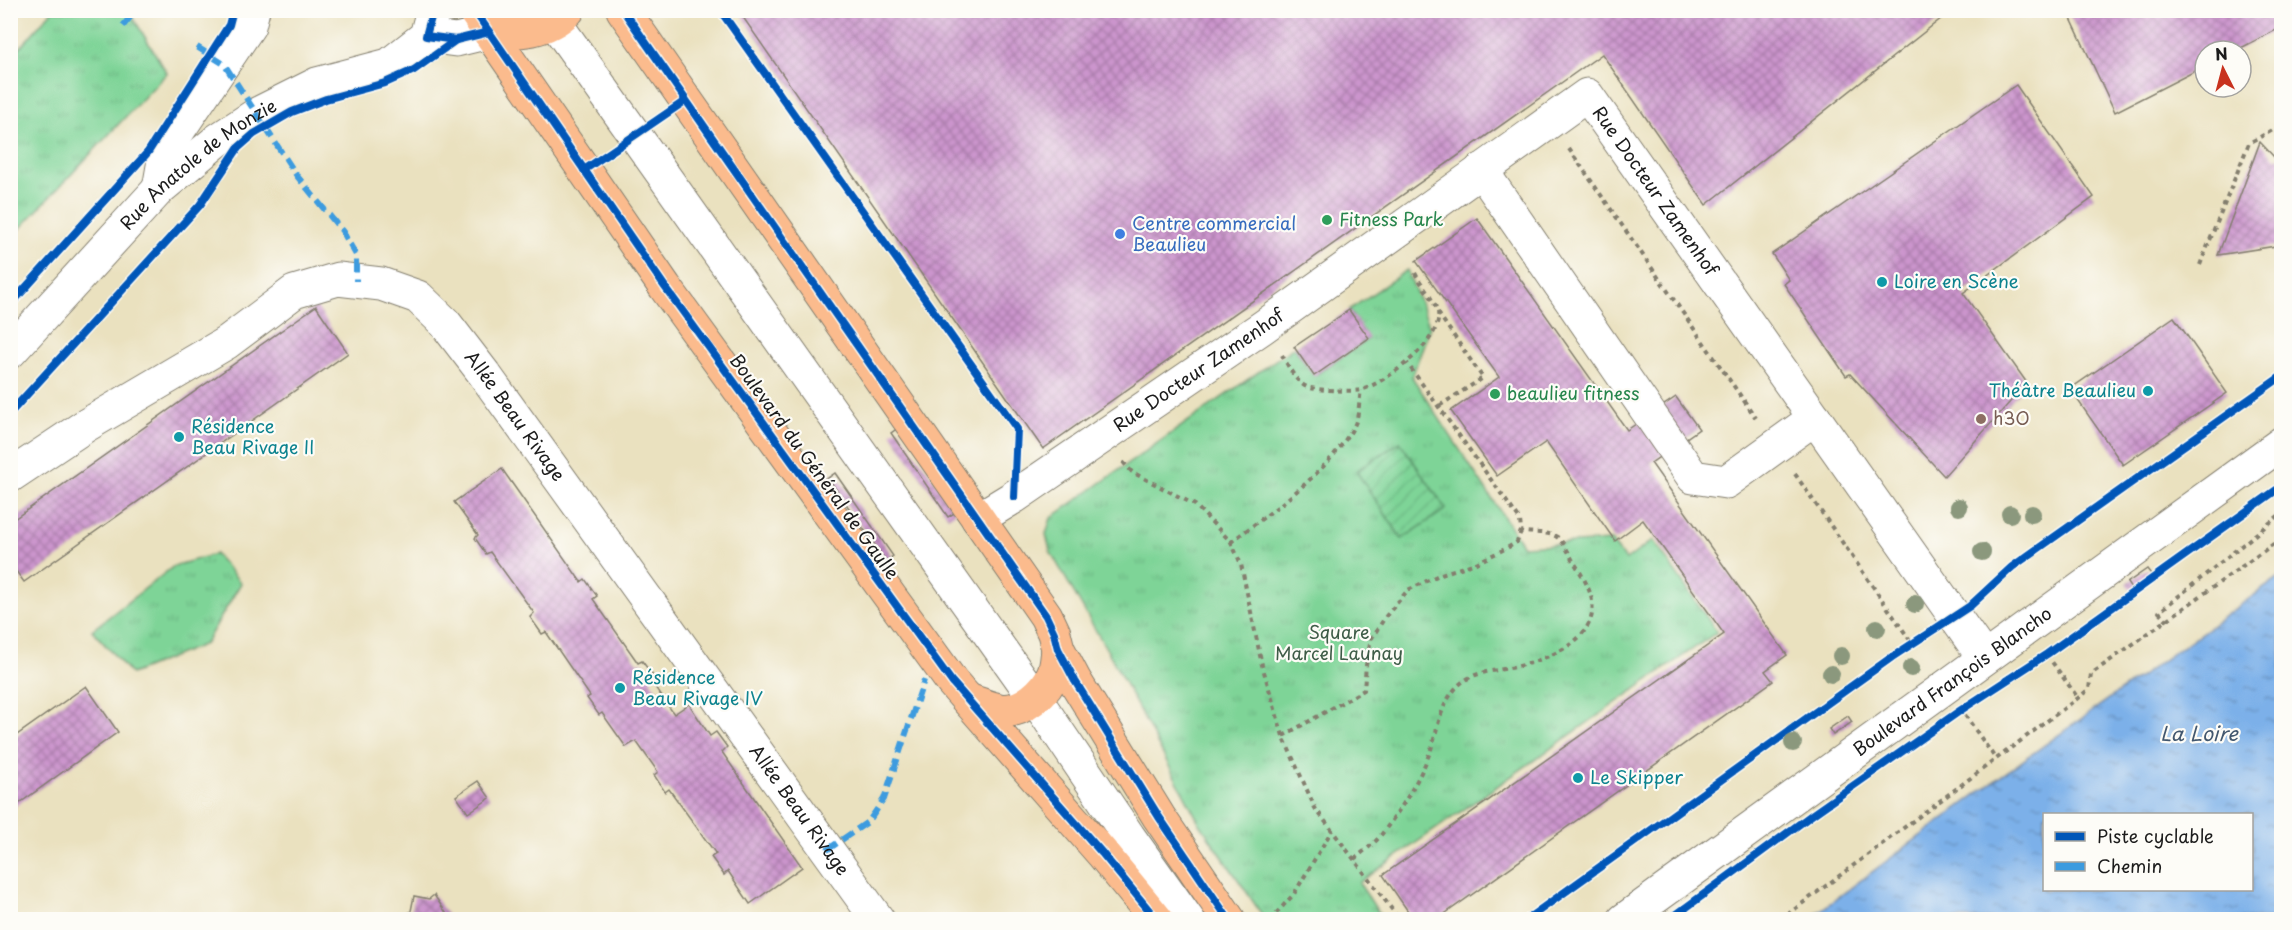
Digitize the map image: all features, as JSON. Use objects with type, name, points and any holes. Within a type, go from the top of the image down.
[{"type":"main road","points":[[623,10],[1046,616],[1058,649],[1075,681],[1159,817],[1229,920]]},
{"type":"main road","points":[[482,21],[531,31],[556,15]]},
{"type":"main road","name":"Boulevard du Général de Gaulle","points":[[482,21],[665,287],[952,682],[1102,853],[1157,920]]},
{"type":"main road","points":[[968,700],[1000,711],[1020,706],[1035,698],[1047,686],[1055,670],[1058,649]]},
{"type":"street","points":[[159,189],[166,149],[249,26],[253,10]]},
{"type":"street","points":[[556,15],[1188,920]]},
{"type":"street","name":"Rue Anatole de Monzie","points":[[10,352],[159,189],[219,139],[257,114],[317,84],[389,64],[429,23],[456,40],[482,21]]},
{"type":"street","name":"Rue Docteur Zamenhof","points":[[978,519],[1263,327],[1587,95],[1984,657]]},
{"type":"street","points":[[1481,170],[1693,477],[1726,482],[1815,418]]},
{"type":"street","name":"Allée Beau Rivage","points":[[10,476],[85,426],[226,343],[294,292],[338,279],[381,284],[418,297],[444,322],[485,375],[878,920]]},
{"type":"street","name":"Boulevard François Blancho","points":[[1624,920],[2282,443]]},
{"type":"path","points":[[1545,125],[1573,153],[1912,643]]},
{"type":"path","points":[[2200,265],[2249,143],[2282,125]]},
{"type":"path","points":[[1414,273],[1483,378],[1439,406]]},
{"type":"path","points":[[1307,387],[1361,390],[1407,363],[1425,345],[1435,331],[1438,312]]},
{"type":"path","points":[[1283,736],[1364,690],[1371,639],[1386,616],[1408,590],[1441,574],[1476,563],[1507,548],[1516,542],[1521,531],[1520,520],[1407,363]]},
{"type":"path","points":[[1231,542],[1290,498],[1331,458],[1356,424],[1361,390]]},
{"type":"path","points":[[1101,437],[1132,472],[1195,505],[1231,542],[1241,564],[1262,666],[1283,736],[1315,808],[1400,920]]},
{"type":"path","points":[[2168,621],[2159,612],[2282,513]]},
{"type":"path","points":[[1354,860],[1380,837],[1404,801],[1430,753],[1438,722],[1451,694],[1463,680],[1483,672],[1534,662],[1569,645],[1583,633],[1593,611],[1591,590],[1557,537],[1521,531]]},
{"type":"path","points":[[1780,920],[2078,698],[2089,688],[2091,674],[2282,538]]},
{"type":"path","points":[[2047,654],[2078,698]]},
{"type":"path","points":[[1961,710],[1995,758]]},
{"type":"path","points":[[1269,920],[1294,894],[1332,830]]},
{"type":"green space","points":[[52,11],[129,11],[167,73],[11,238],[11,58]]},
{"type":"green space","name":"Square Marcel Launay","points":[[1407,270],[1430,327],[1412,377],[1523,546],[1611,541],[1626,560],[1653,540],[1717,632],[1359,883],[1383,919],[1265,919],[1200,824],[1111,657],[1050,551],[1046,534],[1051,518],[1294,347],[1314,376],[1368,339],[1349,310]]},
{"type":"green space","points":[[1400,442],[1446,509],[1402,539],[1356,471]]},
{"type":"green space","points":[[215,554],[241,583],[205,644],[131,674],[92,630],[174,566]]},
{"type":"water","name":"La Loire","points":[[2281,576],[2281,919],[1809,919],[1990,784]]},
{"type":"building","name":"Centre commercial Beaulieu","points":[[738,10],[1952,10],[1706,205],[1602,54],[1043,449]]},
{"type":"building","points":[[2067,10],[2282,10],[2282,27],[2253,42],[2253,39],[2193,39],[2193,72],[2115,112]]},
{"type":"building","name":"Loire en Scène","points":[[2016,85],[2094,197],[1963,293],[2027,383],[1944,476],[1850,374],[1846,376],[1784,284],[1789,280],[1772,254]]},
{"type":"building","points":[[2260,142],[2275,158],[2282,157],[2282,245],[2218,255]]},
{"type":"building","points":[[1477,218],[1627,430],[1676,397],[1699,429],[1651,463],[1787,655],[1765,671],[1773,681],[1436,920],[1414,920],[1383,875],[1724,634],[1643,520],[1615,541],[1546,442],[1497,476],[1451,411],[1499,377],[1416,261]]},
{"type":"building","name":"Résidence Beau Rivage II","points":[[316,306],[348,353],[24,582],[10,563],[10,522]]},
{"type":"building","points":[[1349,310],[1369,338],[1314,376],[1294,347]]},
{"type":"building","name":"Théâtre Beaulieu","points":[[2174,317],[2227,393],[2123,465],[2070,389]]},
{"type":"building","points":[[898,428],[956,512],[948,517],[891,433]]},
{"type":"building","name":"Résidence Beau Rivage IV","points":[[502,469],[581,582],[585,579],[597,596],[593,599],[638,663],[642,661],[654,677],[650,680],[674,714],[689,704],[710,736],[716,732],[727,747],[722,752],[802,867],[750,904],[728,871],[724,875],[711,857],[716,854],[669,789],[665,792],[654,775],[658,772],[636,741],[626,747],[602,713],[599,715],[587,698],[590,696],[546,632],[542,634],[530,617],[534,613],[490,552],[486,554],[475,538],[478,535],[454,502]]},
{"type":"building","points":[[835,473],[893,556],[886,561],[828,478]]},
{"type":"building","points":[[2147,569],[2151,574],[2131,589],[2127,583]]},
{"type":"building","points":[[86,686],[118,732],[10,810],[10,740]]},
{"type":"building","points":[[1848,716],[1852,722],[1833,735],[1829,729]]},
{"type":"building","points":[[478,781],[490,798],[468,813],[456,796]]},
{"type":"building","points":[[434,895],[451,920],[384,920],[392,914],[403,917],[411,911],[414,896],[429,899]]},
{"type":"marked path","points":[[123,26],[136,10]]},
{"type":"marked path","points":[[197,47],[224,64],[297,176],[343,232],[356,255],[356,281]]},
{"type":"marked path","points":[[827,850],[869,821],[884,799],[924,680]]},
{"type":"cycle path","points":[[10,305],[148,152],[229,25],[233,10]]},
{"type":"cycle path","points":[[433,10],[426,36],[456,40],[489,32]]},
{"type":"cycle path","points":[[474,10],[665,287],[952,682],[1102,853],[1157,920]]},
{"type":"cycle path","points":[[623,10],[1046,616],[1058,649],[1075,681],[1159,817],[1229,920]]},
{"type":"cycle path","points":[[720,10],[1017,429],[1014,497]]},
{"type":"cycle path","points":[[10,413],[200,205],[238,148],[254,134],[292,112],[326,99],[385,83],[414,70],[456,40]]},
{"type":"cycle path","points":[[584,170],[685,101]]},
{"type":"cycle path","points":[[1526,920],[1892,657],[1970,606],[2012,567],[2282,376]]},
{"type":"cycle path","points":[[1669,920],[1813,814],[1961,710],[2047,654],[2282,486]]},
{"type":"place","name":"Fitness Park","points":[[1327,220]]},
{"type":"place","name":"Centre commercial Beaulieu","points":[[1120,234]]},
{"type":"place","name":"Loire en Scène","points":[[1882,282]]},
{"type":"place","name":"Théâtre Beaulieu","points":[[2148,391]]},
{"type":"place","name":"beaulieu fitness","points":[[1495,394]]},
{"type":"place","name":"h3O","points":[[1981,419]]},
{"type":"place","name":"Résidence Beau Rivage II","points":[[179,437]]},
{"type":"place","name":"Résidence Beau Rivage IV","points":[[620,688]]},
{"type":"place","name":"Le Skipper","points":[[1578,778]]}]
